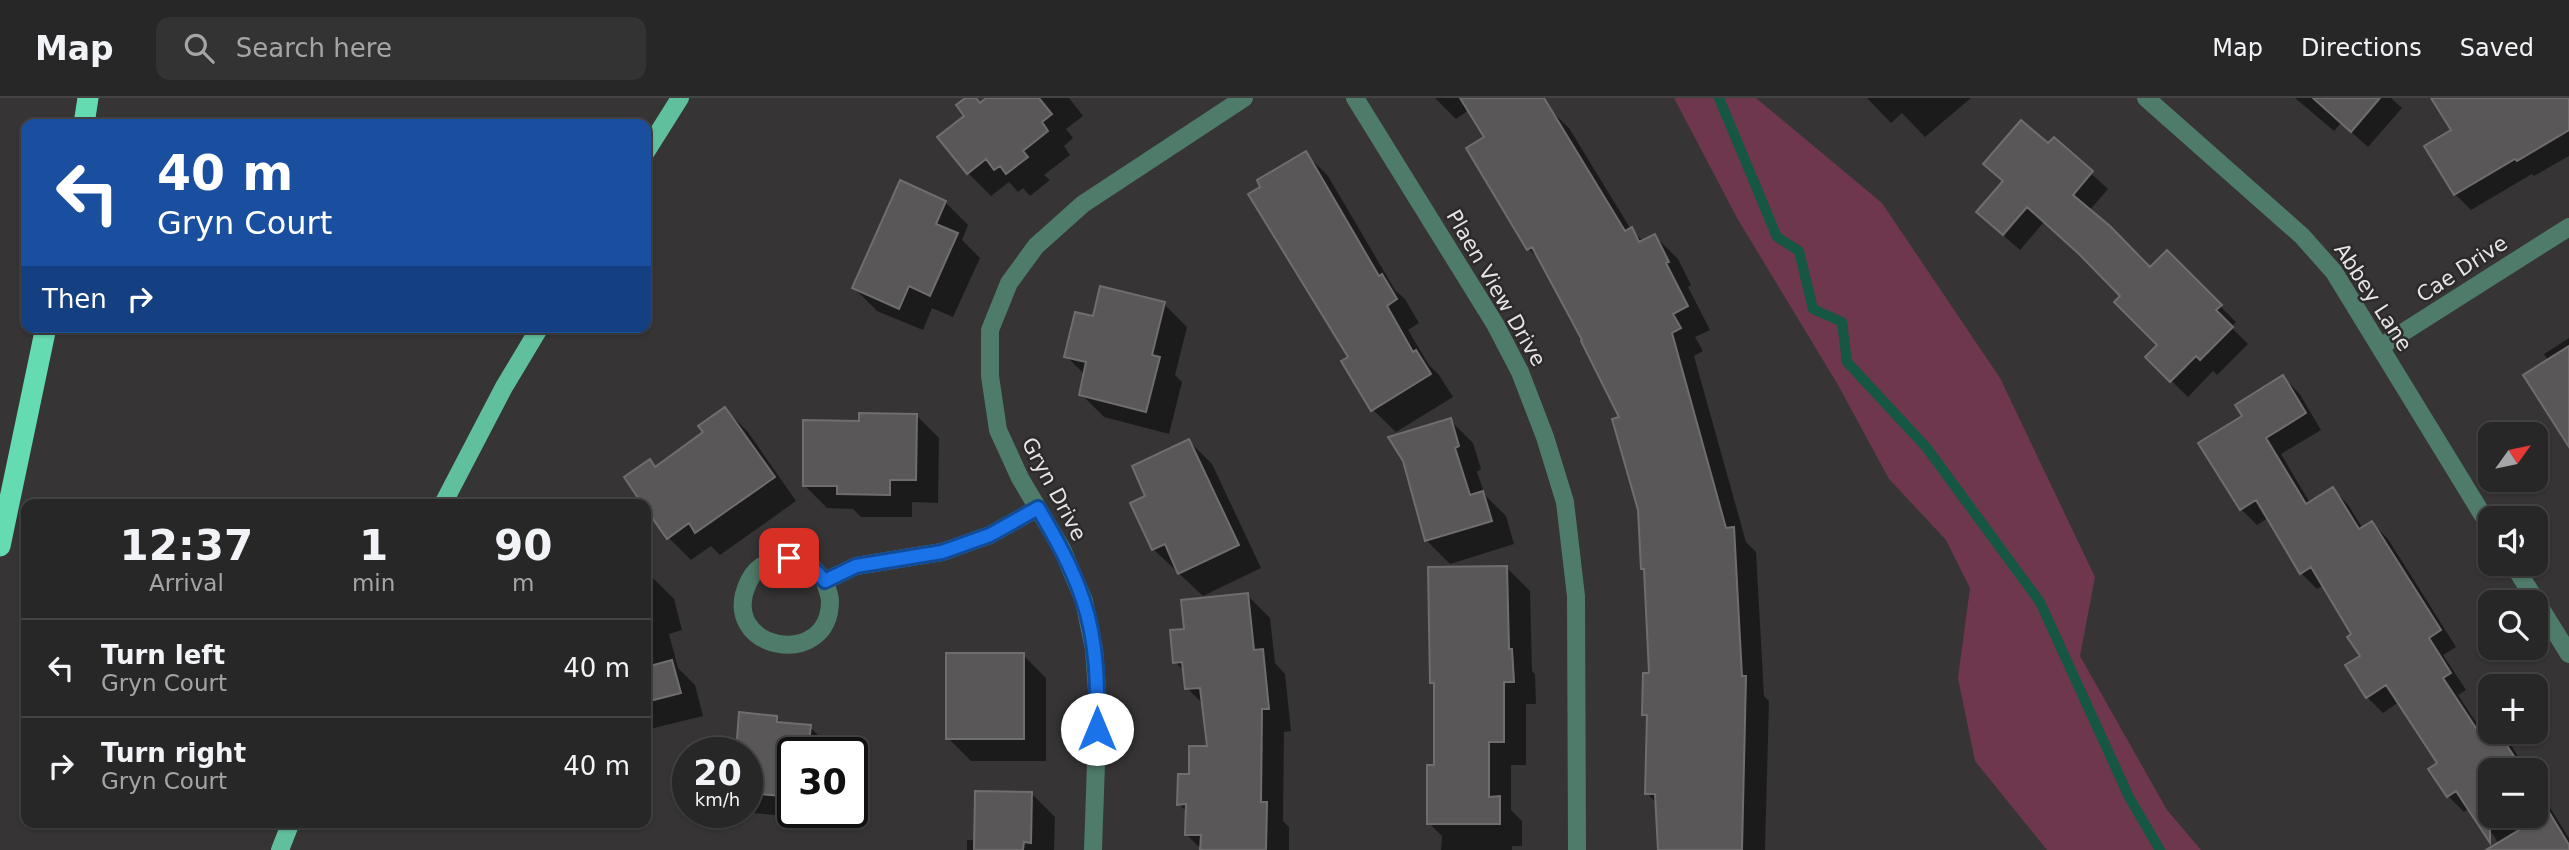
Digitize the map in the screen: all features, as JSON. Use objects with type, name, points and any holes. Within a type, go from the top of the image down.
[{"type":"highway","points":[[85,119],[88,98]]},
{"type":"highway","points":[[0,547],[45,333]]},
{"type":"main road","points":[[651,144],[680,98]]},
{"type":"main road","points":[[446,499],[504,387],[536,333]]},
{"type":"main road","points":[[280,850],[289,828]]},
{"type":"street","name":"Gryn Drive","points":[[1093,850],[1098,705],[1094,649],[1084,601],[1062,549],[1020,478],[998,430],[990,376],[990,330],[1009,283],[1035,246],[1083,204],[1244,98]]},
{"type":"street","name":"Plaen View Drive","points":[[1355,98],[1495,324],[1520,372],[1545,437],[1565,502],[1576,596],[1577,850]]},
{"type":"street","name":"Abbey Lane","points":[[2146,98],[2302,236],[2334,272],[2478,508]]},
{"type":"street","name":"Cae Drive","points":[[2379,347],[2569,227]]},
{"type":"street","points":[[825,581],[856,566],[942,552],[990,535],[1038,508]]},
{"type":"street","points":[[789,558],[810,565],[825,581],[830,601],[826,622],[813,638],[793,646],[772,645],[754,633],[744,614],[743,594],[752,575],[760,568],[769,562],[789,558]]},
{"type":"street","points":[[2520,576],[2569,654]]},
{"type":"shaded area","points":[[1674,98],[1756,98],[1882,203],[2000,378],[2095,577],[2080,656],[2167,810],[2201,850],[2047,850],[1975,761],[1958,678],[1970,588],[1946,540],[1889,479],[1838,385],[1737,218]]},
{"type":"building","points":[[965,98],[976,98],[980,103],[986,98],[1039,98],[1052,114],[1042,122],[1048,131],[1023,151],[1028,157],[1006,174],[1000,166],[994,170],[986,159],[967,174],[937,137],[964,116],[956,105]]},
{"type":"building","points":[[1460,98],[1544,98],[1625,231],[1632,227],[1639,242],[1655,234],[1688,306],[1673,314],[1681,328],[1672,333],[1726,528],[1734,527],[1742,676],[1746,676],[1742,850],[1658,850],[1655,794],[1645,794],[1647,715],[1642,715],[1643,673],[1649,673],[1644,569],[1641,569],[1638,510],[1612,419],[1619,417],[1582,340],[1532,247],[1527,250],[1466,148],[1484,137]]},
{"type":"building","points":[[2313,98],[2380,98],[2351,132]]},
{"type":"building","points":[[2431,98],[2569,98],[2569,130],[2454,195],[2424,146],[2451,130]]},
{"type":"building","points":[[2021,120],[2048,143],[2054,137],[2093,171],[2073,195],[2110,226],[2150,267],[2167,250],[2222,305],[2216,310],[2233,327],[2200,360],[2196,356],[2170,382],[2145,357],[2157,345],[2114,302],[2120,296],[2027,207],[2003,235],[1976,212],[2003,181],[1983,164]]},
{"type":"building","points":[[1306,151],[1379,276],[1382,274],[1397,299],[1387,306],[1413,352],[1416,350],[1431,374],[1371,411],[1341,361],[1348,357],[1248,194],[1260,187],[1257,180]]},
{"type":"building","points":[[900,180],[946,201],[936,224],[958,233],[930,296],[909,286],[899,309],[852,288]]},
{"type":"building","points":[[1100,286],[1165,302],[1152,355],[1160,357],[1146,412],[1079,395],[1086,362],[1064,357],[1075,312],[1093,316]]},
{"type":"building","points":[[2569,346],[2569,447],[2523,375]]},
{"type":"building","points":[[2283,375],[2306,413],[2266,438],[2306,504],[2333,487],[2359,529],[2372,521],[2441,630],[2429,638],[2451,673],[2443,678],[2478,731],[2478,744],[2506,744],[2515,758],[2478,758],[2478,825],[2456,791],[2447,797],[2428,769],[2437,763],[2386,685],[2366,698],[2345,665],[2360,656],[2347,637],[2351,634],[2311,567],[2300,574],[2256,500],[2240,510],[2198,443],[2242,416],[2235,405]]},
{"type":"building","points":[[725,407],[775,477],[695,533],[689,523],[667,539],[651,516],[651,499],[639,499],[624,477],[650,459],[655,467],[703,432],[698,426]]},
{"type":"building","points":[[859,413],[917,414],[916,480],[890,480],[890,495],[837,494],[837,486],[803,486],[803,420],[859,421]]},
{"type":"building","points":[[1451,418],[1459,446],[1455,448],[1470,495],[1483,491],[1492,521],[1425,541],[1403,461],[1388,437]]},
{"type":"building","points":[[1189,439],[1239,545],[1178,574],[1165,544],[1152,550],[1130,503],[1145,496],[1132,466]]},
{"type":"building","points":[[1507,566],[1509,649],[1512,649],[1514,682],[1504,682],[1504,742],[1489,742],[1489,797],[1500,796],[1500,824],[1427,824],[1427,765],[1434,765],[1434,683],[1430,683],[1428,567]]},
{"type":"building","points":[[1248,593],[1254,650],[1263,649],[1269,709],[1262,709],[1261,802],[1267,802],[1266,850],[1200,850],[1201,835],[1185,835],[1186,804],[1177,805],[1178,774],[1189,774],[1189,746],[1207,746],[1200,688],[1185,689],[1182,662],[1173,663],[1170,630],[1184,629],[1181,600]]},
{"type":"building","points":[[946,653],[1024,653],[1024,739],[946,739]]},
{"type":"building","points":[[672,660],[681,693],[651,701],[651,666]]},
{"type":"building","points":[[739,712],[777,716],[777,722],[811,725],[810,737],[777,737],[777,796],[763,794],[763,737],[737,737]]},
{"type":"building","points":[[975,791],[1032,792],[1031,843],[1024,842],[1023,850],[974,850]]},
{"type":"building","points":[[2548,813],[2569,845],[2569,850],[2486,850],[2522,828],[2548,828]]},
{"type":"building","points":[[2480,828],[2490,828],[2490,843]]},
{"type":"waterway","points":[[1719,98],[1777,237],[1799,251],[1813,309],[1842,322],[1847,362],[1926,447],[2040,602],[2129,797],[2160,850]]},
{"type":"route","points":[[789,558],[810,565],[825,581],[856,566],[942,552],[990,535],[1038,508],[1062,549],[1084,601],[1094,649],[1097,729]]}]
